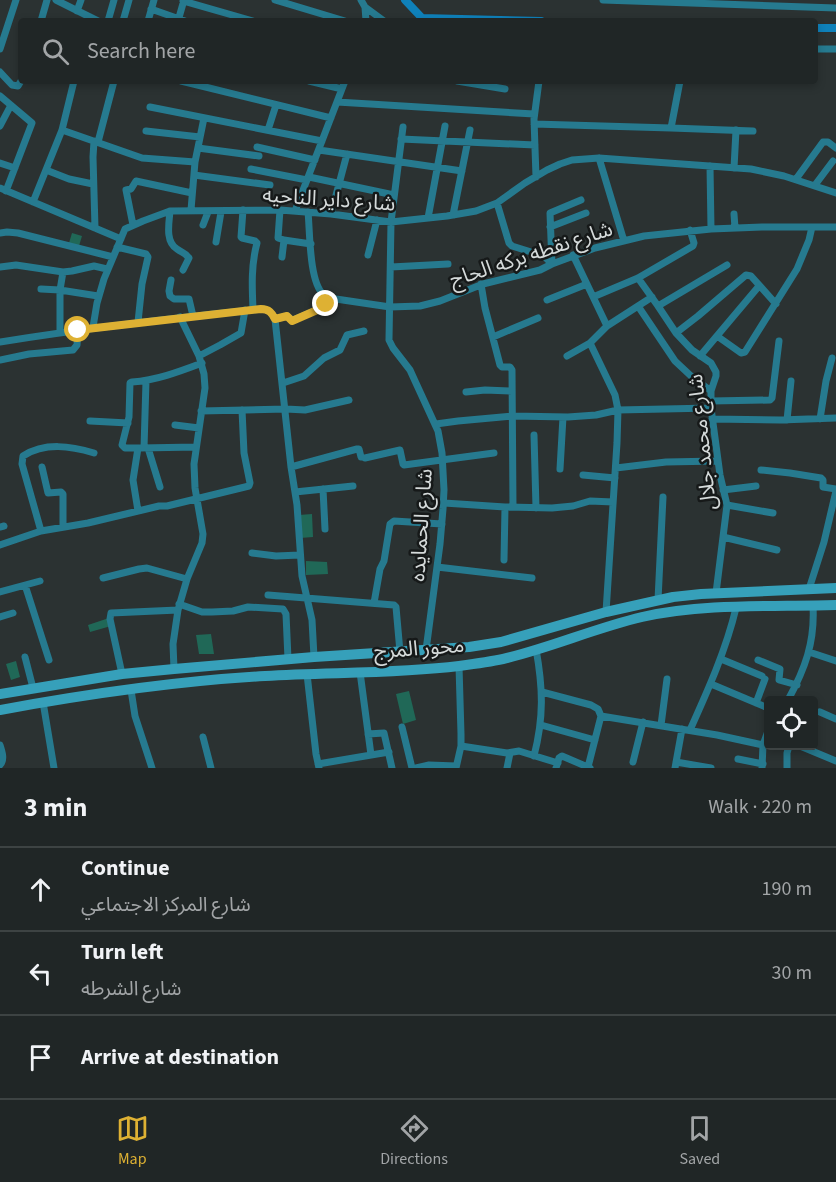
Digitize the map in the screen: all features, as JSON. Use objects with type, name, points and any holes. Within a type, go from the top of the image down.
[{"type":"main road","name":"محور المرج","points":[[0,694],[122,674],[484,645],[518,638],[606,612],[687,595],[836,588]]},
{"type":"main road","name":"محور المرج","points":[[0,710],[43,702],[219,679],[410,671],[459,666],[486,662],[536,649],[643,617],[699,609],[836,605]]},
{"type":"main road","points":[[484,645],[486,662]]},
{"type":"street","points":[[0,49],[16,0]]},
{"type":"street","points":[[41,18],[47,0]]},
{"type":"street","points":[[56,0],[90,18]]},
{"type":"street","points":[[77,10],[81,0]]},
{"type":"street","points":[[109,18],[114,0]]},
{"type":"street","points":[[124,18],[129,0]]},
{"type":"street","points":[[149,18],[154,0]]},
{"type":"street","points":[[275,0],[335,18]]},
{"type":"street","points":[[603,0],[836,8]]},
{"type":"street","points":[[180,18],[184,1],[243,18]]},
{"type":"street","points":[[363,3],[366,18]]},
{"type":"street","points":[[363,3],[380,18]]},
{"type":"street","points":[[151,9],[175,18]]},
{"type":"street","points":[[818,49],[836,49]]},
{"type":"street","points":[[0,72],[12,85],[18,84]]},
{"type":"street","points":[[33,202],[62,130],[73,84]]},
{"type":"street","points":[[95,228],[93,157],[113,84]]},
{"type":"street","points":[[193,84],[331,118]]},
{"type":"street","points":[[321,84],[342,89]]},
{"type":"street","points":[[295,211],[344,84]]},
{"type":"street","points":[[478,84],[505,88]]},
{"type":"street","points":[[536,177],[534,114],[538,84]]},
{"type":"street","points":[[671,128],[679,84]]},
{"type":"street","points":[[0,96],[32,123],[15,168],[3,190],[95,228],[119,243],[146,254],[148,257],[142,284],[138,322]]},
{"type":"street","points":[[337,102],[534,114]]},
{"type":"street","points":[[0,126],[11,105]]},
{"type":"street","points":[[268,130],[276,105]]},
{"type":"street","points":[[150,107],[322,141]]},
{"type":"street","points":[[191,210],[195,162],[204,118]]},
{"type":"street","points":[[534,124],[753,131]]},
{"type":"street","points":[[428,218],[445,126]]},
{"type":"street","name":"شارع الحمايده","points":[[403,127],[392,222],[389,335],[391,344],[416,381],[439,434],[444,503],[426,651]]},
{"type":"street","points":[[62,130],[142,158],[195,162]]},
{"type":"street","points":[[453,215],[470,130]]},
{"type":"street","points":[[734,168],[736,130]]},
{"type":"street","points":[[146,131],[200,137]]},
{"type":"street","points":[[401,139],[535,145]]},
{"type":"street","points":[[796,179],[823,142],[828,142],[836,148]]},
{"type":"street","points":[[257,147],[315,160]]},
{"type":"street","points":[[198,148],[259,156]]},
{"type":"street","points":[[319,150],[462,171]]},
{"type":"street","points":[[331,214],[347,154]]},
{"type":"street","name":"شارع داير الناحيه","points":[[93,327],[98,297],[107,269],[125,229],[170,211],[280,210],[392,222],[453,215],[476,211],[497,203],[548,170],[566,162],[586,158],[768,172],[836,193]]},
{"type":"street","points":[[599,158],[624,241]]},
{"type":"street","points":[[815,185],[833,161]]},
{"type":"street","points":[[0,163],[15,168]]},
{"type":"street","points":[[710,166],[711,229]]},
{"type":"street","points":[[251,169],[339,183],[394,195]]},
{"type":"street","points":[[46,170],[69,179],[93,184]]},
{"type":"street","points":[[194,175],[270,185]]},
{"type":"street","points":[[133,225],[126,190],[131,189],[135,181],[192,192]]},
{"type":"street","points":[[552,264],[550,214],[581,200]]},
{"type":"street","points":[[497,203],[509,243],[544,256],[552,264]]},
{"type":"street","points":[[243,210],[241,237],[257,243],[253,258],[253,309]]},
{"type":"street","points":[[280,210],[278,239],[311,244]]},
{"type":"street","points":[[170,211],[171,244],[188,256],[183,270]]},
{"type":"street","points":[[203,225],[208,212]]},
{"type":"street","points":[[216,242],[221,212]]},
{"type":"street","points":[[275,319],[287,316],[292,321],[324,307],[328,297],[320,290],[316,282],[308,212]]},
{"type":"street","points":[[550,227],[586,213]]},
{"type":"street","points":[[734,214],[735,228]]},
{"type":"street","points":[[368,255],[377,220]]},
{"type":"street","points":[[717,336],[741,352],[745,352],[800,262],[812,227]]},
{"type":"street","name":"شارع نقطه بركه الحاج","points":[[328,297],[390,307],[420,306],[481,285],[540,270],[573,255],[644,236],[711,229],[836,227]]},
{"type":"street","points":[[593,297],[638,278],[693,246],[690,230]]},
{"type":"street","points":[[0,233],[18,233],[112,257]]},
{"type":"street","points":[[282,257],[284,240]]},
{"type":"street","points":[[573,255],[607,326]]},
{"type":"street","points":[[391,267],[448,264]]},
{"type":"street","points":[[0,267],[16,265],[63,272],[94,266],[107,269]]},
{"type":"street","points":[[658,306],[727,265]]},
{"type":"street","points":[[60,333],[60,290],[63,272]]},
{"type":"street","points":[[676,333],[744,276],[748,275],[776,304]]},
{"type":"street","name":"شارع محمد جلال","points":[[638,278],[676,333],[700,356],[711,363],[716,372],[711,391],[712,419],[726,505],[716,593]]},
{"type":"street","points":[[171,280],[170,296],[174,299],[189,299],[193,316]]},
{"type":"street","points":[[547,300],[587,284]]},
{"type":"street","points":[[481,285],[500,366],[512,369],[513,507]]},
{"type":"street","points":[[700,356],[759,286]]},
{"type":"street","points":[[41,289],[98,297]]},
{"type":"street","points":[[567,356],[590,343],[607,326],[652,297]]},
{"type":"street","points":[[638,306],[675,361],[711,391]]},
{"type":"street","points":[[0,342],[93,327],[180,317],[253,309],[266,309],[271,312],[275,319],[283,383],[300,555],[312,620],[314,657]]},
{"type":"street","points":[[196,447],[125,448],[122,446],[128,423],[130,383],[168,376],[242,333],[245,310]]},
{"type":"street","points":[[174,669],[173,644],[178,607],[202,543],[203,534],[194,476],[205,382],[200,359],[180,317]]},
{"type":"street","points":[[493,337],[538,318]]},
{"type":"street","points":[[0,360],[29,354],[73,350],[77,345],[78,330]]},
{"type":"street","points":[[283,383],[304,376],[324,358],[340,350],[347,335],[364,331]]},
{"type":"street","points":[[435,424],[512,416],[584,416],[618,410],[770,400],[778,342]]},
{"type":"street","points":[[590,343],[615,395],[618,410],[606,612]]},
{"type":"street","points":[[820,419],[832,358]]},
{"type":"street","points":[[138,511],[133,480],[143,448],[146,381]]},
{"type":"street","points":[[787,420],[791,381]]},
{"type":"street","points":[[466,392],[512,391]]},
{"type":"street","points":[[201,411],[305,410],[349,400]]},
{"type":"street","points":[[0,545],[41,531],[88,524],[249,486],[244,453],[242,410]]},
{"type":"street","points":[[560,469],[563,417]]},
{"type":"street","points":[[712,419],[836,418]]},
{"type":"street","points":[[90,421],[128,423]]},
{"type":"street","points":[[175,425],[199,428]]},
{"type":"street","points":[[534,435],[536,507]]},
{"type":"street","points":[[41,531],[22,464],[23,456],[42,448],[60,446],[94,453]]},
{"type":"street","points":[[143,448],[160,487]]},
{"type":"street","points":[[291,467],[357,448],[363,458],[400,450],[404,465],[494,453]]},
{"type":"street","points":[[616,468],[666,462],[718,461]]},
{"type":"street","points":[[42,467],[48,493],[61,492],[63,494],[63,527]]},
{"type":"street","points":[[761,470],[790,472],[821,478],[823,487],[836,490],[824,542],[809,589]]},
{"type":"street","points":[[583,475],[615,478]]},
{"type":"street","points":[[295,492],[353,486]]},
{"type":"street","points":[[723,490],[756,486]]},
{"type":"street","points":[[323,489],[325,529]]},
{"type":"street","points":[[658,600],[663,497]]},
{"type":"street","points":[[444,503],[536,507],[573,506],[590,501],[613,501]]},
{"type":"street","points":[[726,505],[773,513]]},
{"type":"street","points":[[504,560],[505,507]]},
{"type":"street","points":[[374,603],[390,524],[394,521],[442,524]]},
{"type":"street","points":[[723,537],[777,550]]},
{"type":"street","points":[[252,553],[276,556],[300,555]]},
{"type":"street","points":[[437,567],[532,578]]},
{"type":"street","points":[[103,578],[147,568],[187,579]]},
{"type":"street","points":[[0,592],[40,581]]},
{"type":"street","points":[[25,585],[49,660]]},
{"type":"street","points":[[268,595],[395,606],[400,652]]},
{"type":"street","points":[[790,696],[809,652],[813,606]]},
{"type":"street","points":[[122,674],[110,619],[110,615],[114,612],[178,607],[202,612],[233,611],[248,607],[283,609],[286,614],[288,659]]},
{"type":"street","points":[[690,730],[721,659],[736,608]]},
{"type":"street","points":[[0,617],[13,613]]},
{"type":"street","points":[[534,756],[541,725],[542,692],[536,649]]},
{"type":"street","points":[[809,652],[836,661]]},
{"type":"street","points":[[25,657],[33,688]]},
{"type":"street","points":[[721,659],[763,677],[756,703]]},
{"type":"street","points":[[758,660],[780,669],[779,680],[797,685]]},
{"type":"street","points":[[402,727],[414,768],[429,765],[456,767],[461,746],[459,666]]},
{"type":"street","points":[[360,672],[371,755]]},
{"type":"street","points":[[307,674],[318,766],[389,752]]},
{"type":"street","points":[[660,725],[667,679]]},
{"type":"street","points":[[711,684],[764,706]]},
{"type":"street","points":[[131,690],[135,716],[152,768]]},
{"type":"street","points":[[461,746],[510,753],[519,751],[557,765],[562,756],[589,768],[601,716],[598,708],[542,692]]},
{"type":"street","points":[[43,702],[54,768]]},
{"type":"street","points":[[820,712],[836,719]]},
{"type":"street","points":[[601,716],[690,730],[763,745],[763,766],[738,759]]},
{"type":"street","points":[[633,762],[643,722]]},
{"type":"street","points":[[541,725],[595,740]]},
{"type":"street","points":[[682,729],[675,765],[711,768]]},
{"type":"street","points":[[368,734],[384,733],[392,768]]},
{"type":"street","points":[[203,736],[210,768]]},
{"type":"street","points":[[0,745],[3,758],[0,765]]},
{"type":"street","points":[[787,768],[788,750]]},
{"type":"street","points":[[810,750],[836,760]]},
{"type":"street","points":[[507,768],[510,753]]},
{"type":"street","points":[[358,758],[360,768]]},
{"type":"building","points":[[72,233],[82,236],[79,246],[69,243]]},
{"type":"building","points":[[312,514],[313,537],[300,538],[299,515]]},
{"type":"building","points":[[306,561],[327,562],[328,574],[306,575]]},
{"type":"building","points":[[109,618],[111,626],[90,632],[88,625]]},
{"type":"building","points":[[211,634],[214,654],[199,654],[196,635]]},
{"type":"building","points":[[16,661],[20,677],[11,680],[6,664]]},
{"type":"building","points":[[409,691],[416,720],[403,724],[396,694]]},
{"type":"waterway","points":[[405,0],[422,18]]},
{"type":"waterway","points":[[818,28],[836,28]]},
{"type":"route","points":[[78,330],[261,309],[271,312],[275,319],[287,316],[292,321],[326,304]]}]
